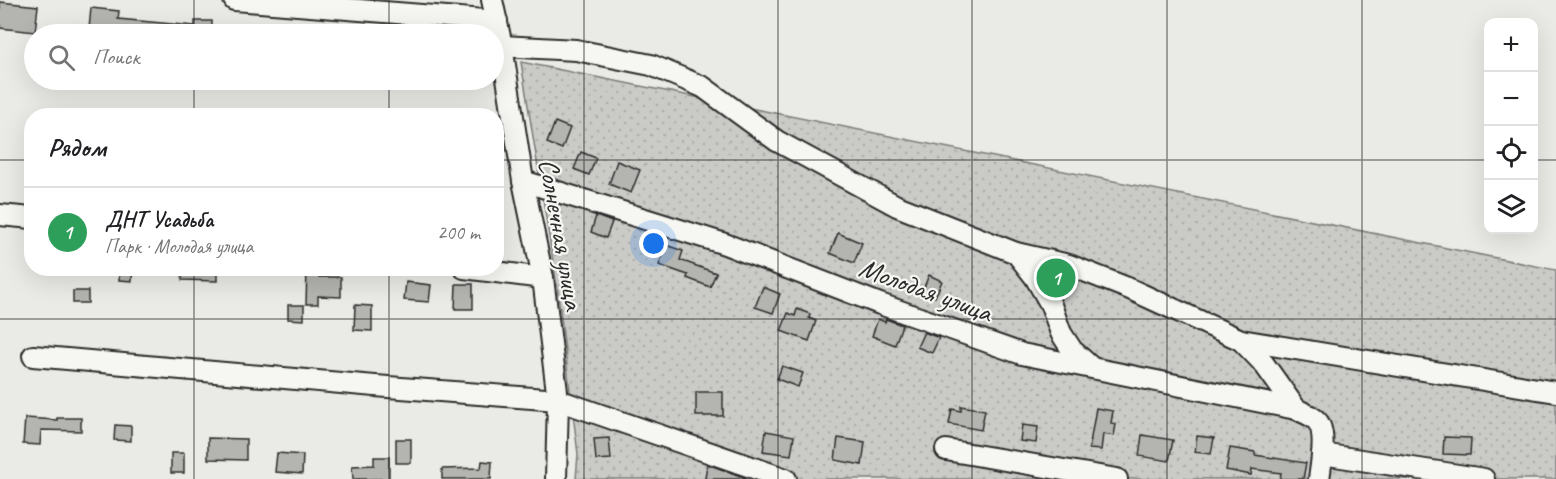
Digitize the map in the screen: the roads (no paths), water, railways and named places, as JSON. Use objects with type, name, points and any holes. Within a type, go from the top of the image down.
[{"type":"street","points":[[234,0],[496,21]]},
{"type":"street","name":"Солнечная улица","points":[[492,0],[497,24]]},
{"type":"street","points":[[504,46],[576,50],[651,65],[703,87],[777,141],[897,206],[1016,253],[1069,265],[1131,289],[1241,340],[1556,392]]},
{"type":"street","name":"Солнечная улица","points":[[504,59],[523,181],[543,278],[558,400],[556,479]]},
{"type":"street","name":"Молодая улица","points":[[523,181],[725,244],[880,304],[1022,354],[1296,409],[1317,420],[1322,431],[1322,454]]},
{"type":"street","points":[[0,215],[24,217]]},
{"type":"street","points":[[1016,253],[1035,277],[1051,305],[1061,333],[1072,350],[1091,367]]},
{"type":"street","points":[[504,273],[543,278]]},
{"type":"street","points":[[1241,340],[1264,364],[1296,409]]},
{"type":"street","points":[[33,356],[558,400],[786,479]]},
{"type":"street","points":[[946,450],[1117,479]]},
{"type":"street","points":[[1319,479],[1322,454],[1484,479]]},
{"type":"place","name":"ДНТ Усадьба","points":[[1056,278]]}]
